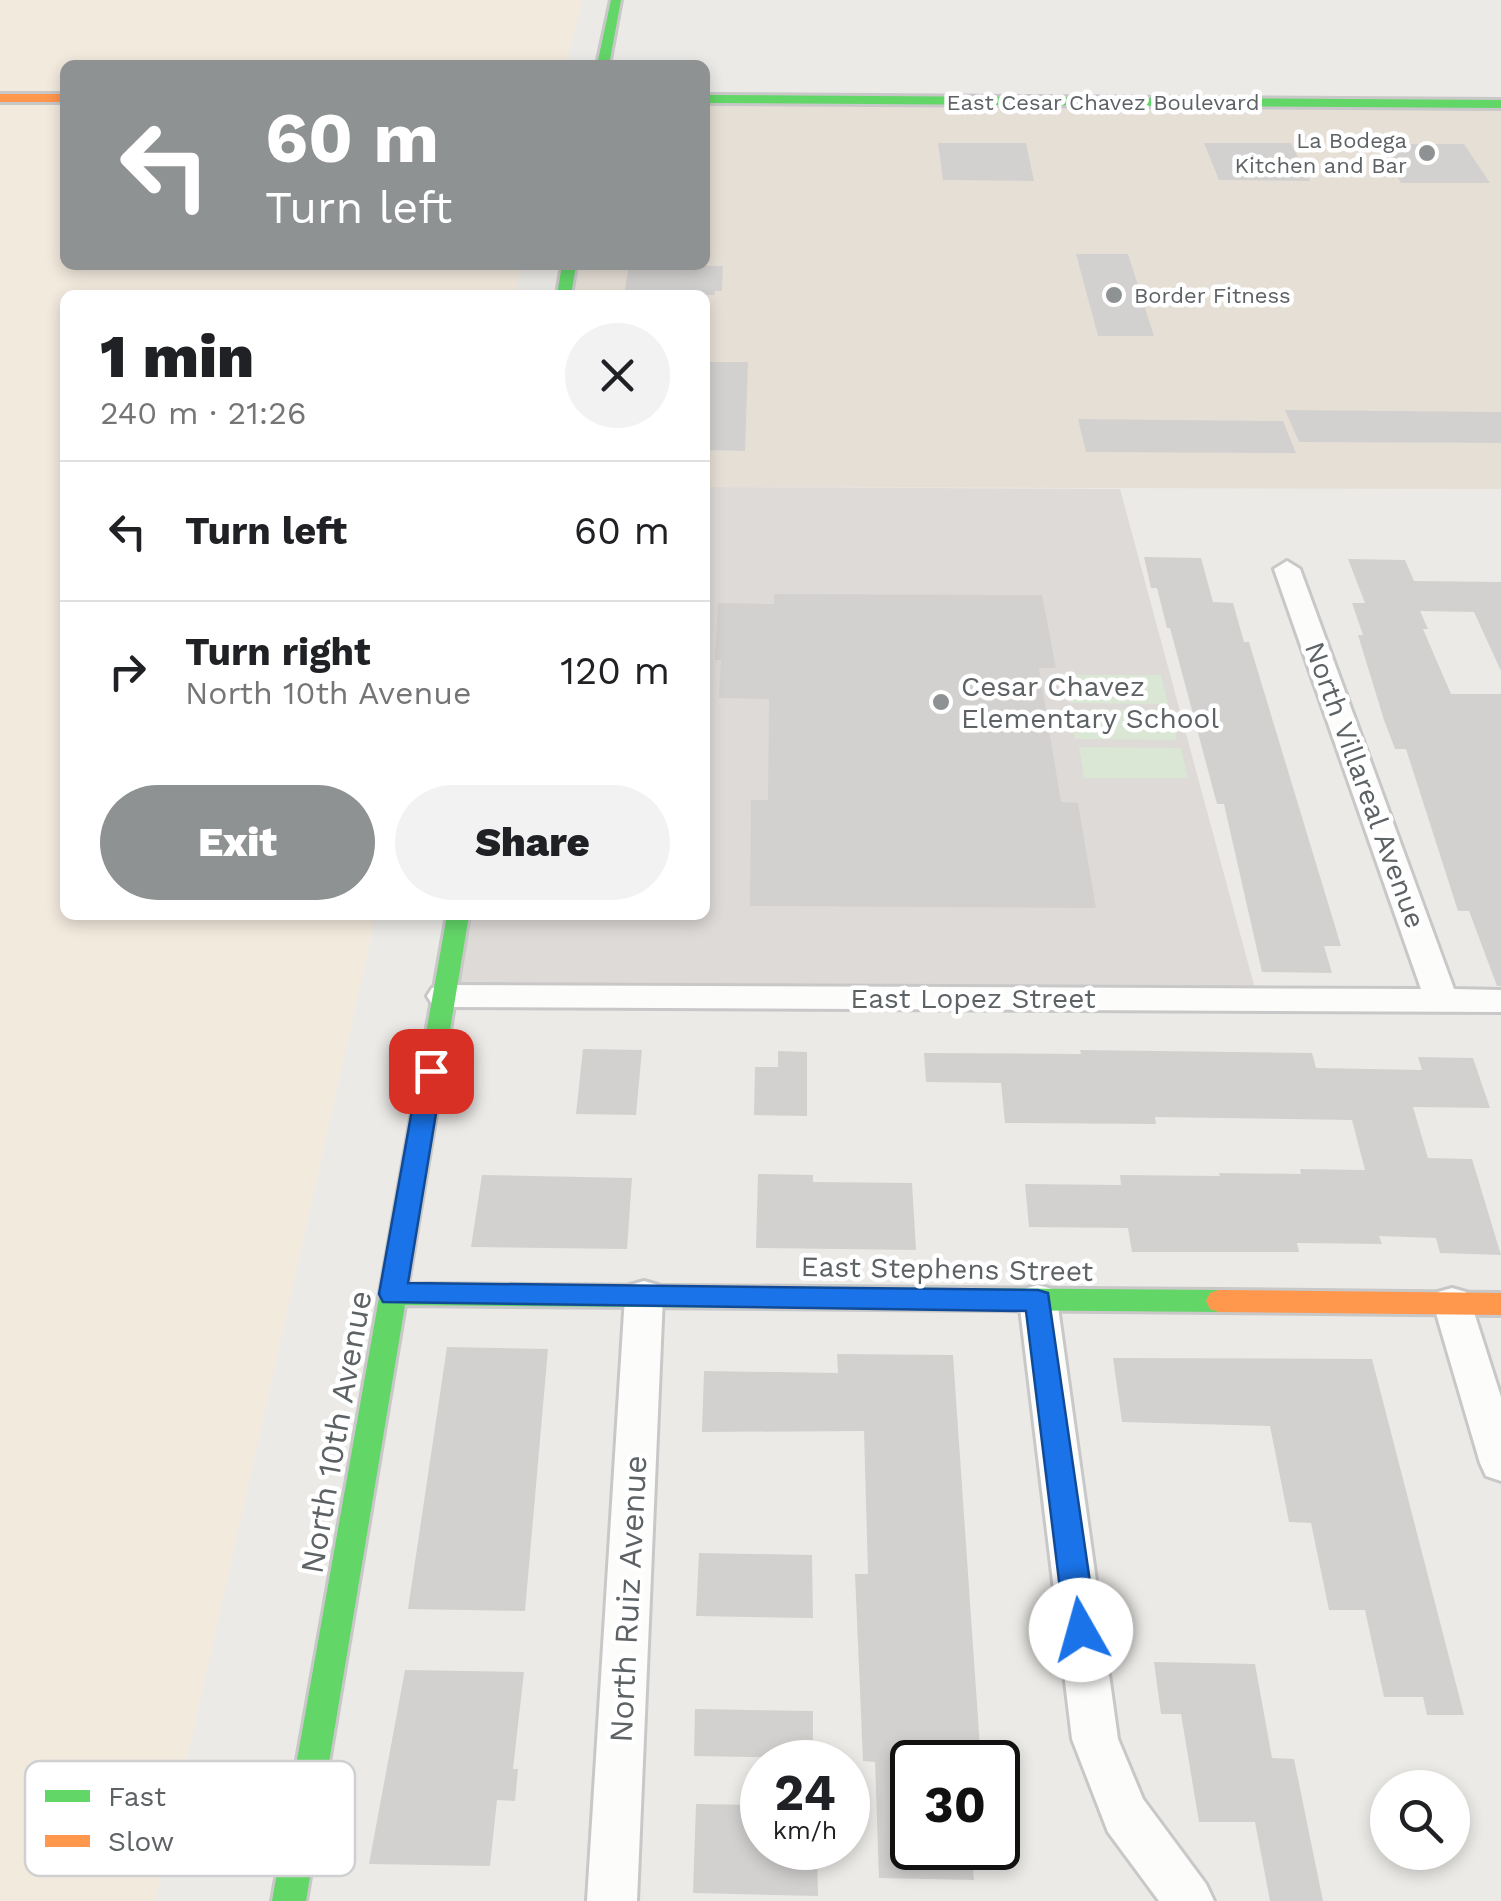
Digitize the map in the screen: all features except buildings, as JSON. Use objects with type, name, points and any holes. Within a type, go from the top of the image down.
[{"type":"main road","points":[[604,60],[616,0]]},
{"type":"main road","points":[[0,98],[60,98]]},
{"type":"main road","name":"East Cesar Chavez Boulevard","points":[[710,99],[1501,104]]},
{"type":"main road","name":"North 10th Avenue","points":[[314,1761],[457,920]]},
{"type":"main road","name":"East Stephens Street","points":[[392,1294],[1501,1304]]},
{"type":"main road","name":"North 10th Avenue","points":[[290,1901],[294,1876]]},
{"type":"street","name":"North Villareal Avenue","points":[[1287,569],[1442,1000]]},
{"type":"street","name":"East Lopez Street","points":[[444,996],[1501,1001]]},
{"type":"street","name":"North Ruiz Avenue","points":[[612,1901],[644,1296]]},
{"type":"street","points":[[1038,1300],[1095,1740],[1125,1815],[1188,1901]]},
{"type":"street","points":[[1452,1303],[1501,1463]]},
{"type":"shaded area","points":[[710,99],[1501,104],[1501,489],[710,487],[710,290],[565,290],[568,270],[710,270]]},
{"type":"shaded area","name":"Cesar Chavez Elementary School","points":[[710,487],[1120,489],[1258,1000],[444,996],[457,920],[710,920]]},
{"type":"green space","points":[[1064,675],[1161,675],[1168,704],[1069,703]]},
{"type":"green space","points":[[1070,710],[1169,710],[1177,740],[1075,739]]},
{"type":"green space","points":[[1079,747],[1181,748],[1188,778],[1084,778]]},
{"type":"sand","points":[[0,0],[582,0],[567,60],[60,60],[60,270],[520,270],[516,290],[60,290],[60,920],[375,920],[186,1761],[25,1761],[25,1876],[161,1876],[155,1901],[0,1901]]},
{"type":"traffic: fast","points":[[604,60],[616,0]]},
{"type":"traffic: fast","points":[[710,99],[1501,104]]},
{"type":"traffic: fast","points":[[565,290],[568,270]]},
{"type":"traffic: fast","points":[[313,1761],[457,920]]},
{"type":"traffic: fast","points":[[393,1294],[1219,1301]]},
{"type":"traffic: fast","points":[[289,1901],[293,1876]]},
{"type":"traffic: slow","points":[[0,98],[60,98]]},
{"type":"traffic: slow","points":[[1219,1301],[1501,1304]]},
{"type":"place","name":"La Bodega Kitchen and Bar","points":[[1427,153]]},
{"type":"place","name":"Border Fitness","points":[[1114,295]]},
{"type":"place","name":"Cesar Chavez Elementary School","points":[[941,702]]},
{"type":"route","points":[[431,1071],[392,1294],[1038,1300],[1081,1630]]}]
